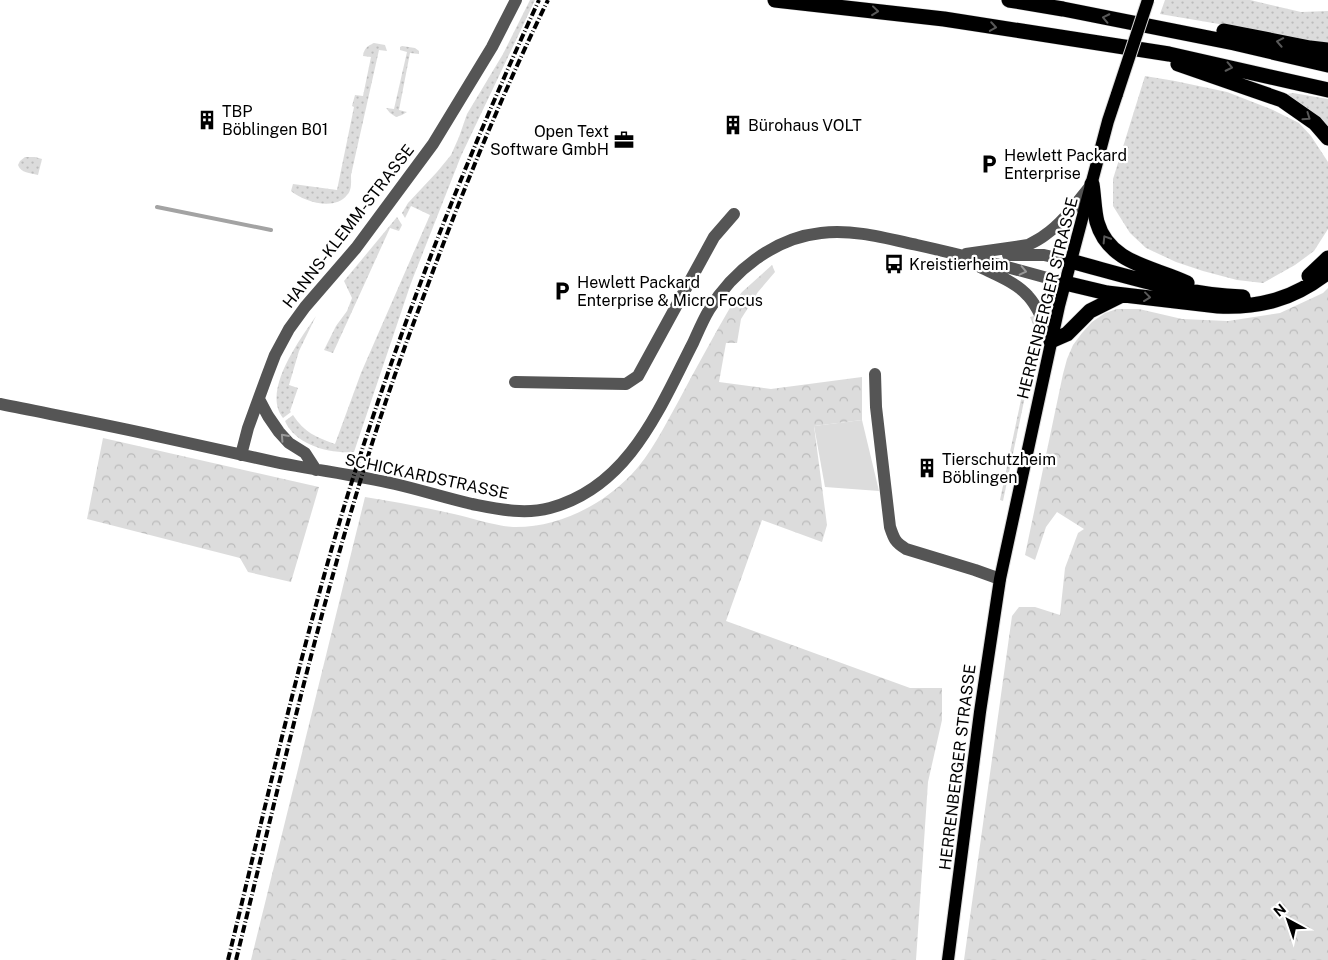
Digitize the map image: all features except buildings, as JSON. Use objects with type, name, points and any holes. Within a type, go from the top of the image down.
[{"type":"highway","points":[[775,0],[944,19],[1169,54],[1328,90]]},
{"type":"highway","points":[[1009,0],[1188,34],[1328,65]]},
{"type":"highway","points":[[1188,34],[1210,28],[1328,50]]},
{"type":"highway","points":[[1112,46],[1184,66],[1282,100],[1315,123],[1328,138]]},
{"type":"highway","points":[[1092,184],[1099,227],[1108,244],[1114,250],[1132,262],[1177,278],[1208,294]]},
{"type":"highway","points":[[1070,262],[1180,289],[1208,294],[1245,297],[1273,293],[1298,283],[1312,274],[1328,258]]},
{"type":"highway","points":[[1065,283],[1107,293],[1235,307],[1268,303],[1293,294],[1312,284],[1328,272]]},
{"type":"highway","points":[[1051,341],[1067,334],[1090,311],[1123,295]]},
{"type":"main road","name":"HERRENBERGER STRASSE","points":[[948,960],[981,702],[1000,579],[1051,341],[1070,262],[1108,121],[1148,0]]},
{"type":"street","name":"HANNS-KLEMM-STRASSE","points":[[241,455],[248,428],[275,355],[289,329],[305,307],[356,248],[433,144],[492,47],[516,0]]},
{"type":"street","points":[[958,255],[1032,243],[1060,222],[1092,184]]},
{"type":"street","points":[[515,382],[626,384],[638,376],[714,237],[734,214]]},
{"type":"street","name":"SCHICKARDSTRASSE","points":[[0,404],[241,455],[395,484],[503,510],[528,512],[574,500],[592,490],[624,462],[640,441],[656,414],[709,309],[731,281],[759,256],[788,241],[819,233],[846,232],[878,236],[1065,283]]},
{"type":"street","points":[[958,255],[1012,284],[1030,297],[1041,316],[1051,341]]},
{"type":"street","name":"SCHICKARDSTRASSE","points":[[958,255],[1044,255],[1070,262]]},
{"type":"street","points":[[875,374],[876,413],[890,526],[894,540],[906,549],[1000,579]]},
{"type":"street","points":[[259,399],[279,432],[289,444],[305,453],[316,470]]},
{"type":"green space","points":[[530,0],[535,0],[461,156],[411,283],[354,452],[324,449],[305,442],[290,429],[285,421],[293,415],[311,434],[335,444],[361,373],[430,215],[411,206],[405,218],[402,213],[408,203],[451,155],[467,114],[503,54]]},
{"type":"green space","points":[[1165,0],[1250,0],[1301,12],[1328,11],[1328,44],[1279,37],[1160,14]]},
{"type":"green space","points":[[374,43],[385,45],[387,51],[379,50],[351,175],[350,191],[342,200],[335,203],[319,203],[304,199],[291,191],[293,184],[337,190],[354,107],[352,106],[355,95],[363,96],[371,57],[363,56],[363,54],[369,45]]},
{"type":"green space","points":[[402,46],[415,48],[419,51],[419,54],[410,53],[399,110],[407,112],[396,117],[386,108],[394,109],[407,52],[400,50]]},
{"type":"green space","points":[[1145,76],[1227,92],[1273,110],[1299,123],[1311,136],[1328,162],[1328,229],[1314,251],[1295,265],[1263,283],[1237,280],[1176,262],[1146,248],[1130,233],[1113,206],[1113,179]]},
{"type":"green space","points":[[1293,93],[1328,99],[1328,126],[1313,112],[1287,94]]},
{"type":"green space","points":[[25,157],[42,159],[38,175],[19,168],[20,161]]},
{"type":"green space","points":[[397,217],[402,225],[399,231],[390,228],[333,353],[324,350],[336,326],[347,311],[352,298],[344,281]]},
{"type":"green space","points":[[772,265],[775,272],[758,292],[741,319],[737,343],[726,343],[719,382],[771,389],[862,377],[862,420],[814,426],[827,525],[822,542],[762,520],[726,621],[910,688],[942,688],[942,720],[928,782],[916,960],[251,960],[365,497],[432,509],[491,524],[513,527],[546,524],[577,513],[592,505],[619,486],[645,459],[731,306],[742,292]]},
{"type":"green space","points":[[1328,288],[1328,960],[964,960],[1012,616],[1019,607],[1035,607],[1060,615],[1065,568],[1078,533],[1084,529],[1057,512],[1046,527],[1035,560],[1025,555],[1063,374],[1073,345],[1092,322],[1105,313],[1117,309],[1139,309],[1182,319],[1228,321],[1280,313],[1323,293]]},
{"type":"green space","points":[[316,316],[299,351],[289,385],[298,388],[291,412],[283,418],[277,407],[280,380],[293,351]]},
{"type":"green space","points":[[1034,316],[1037,324],[1036,344],[1003,501],[1000,500],[1033,342],[1033,324],[1030,317]]},
{"type":"green space","points":[[862,420],[879,491],[825,487],[814,426]]},
{"type":"green space","points":[[103,438],[319,487],[291,582],[248,572],[240,558],[87,519]]},
{"type":"waterway","points":[[157,207],[271,230]]},
{"type":"railway","points":[[228,960],[312,619],[364,442],[433,250],[484,124],[539,0]]},
{"type":"railway","points":[[236,960],[320,623],[377,428],[416,317],[468,180],[548,0]]},
{"type":"place","name":"TBP Böblingen B01","points":[[207,120]]},
{"type":"place","name":"Bürohaus VOLT","points":[[733,125]]},
{"type":"place","name":"Open Text Software GmbH","points":[[624,140]]},
{"type":"place","name":"Hewlett Packard Enterprise","points":[[989,164]]},
{"type":"place","name":"Kreistierheim","points":[[894,264]]},
{"type":"place","name":"Hewlett Packard Enterprise & Micro Focus","points":[[562,291]]},
{"type":"place","name":"Tierschutzheim Böblingen","points":[[927,468]]}]
